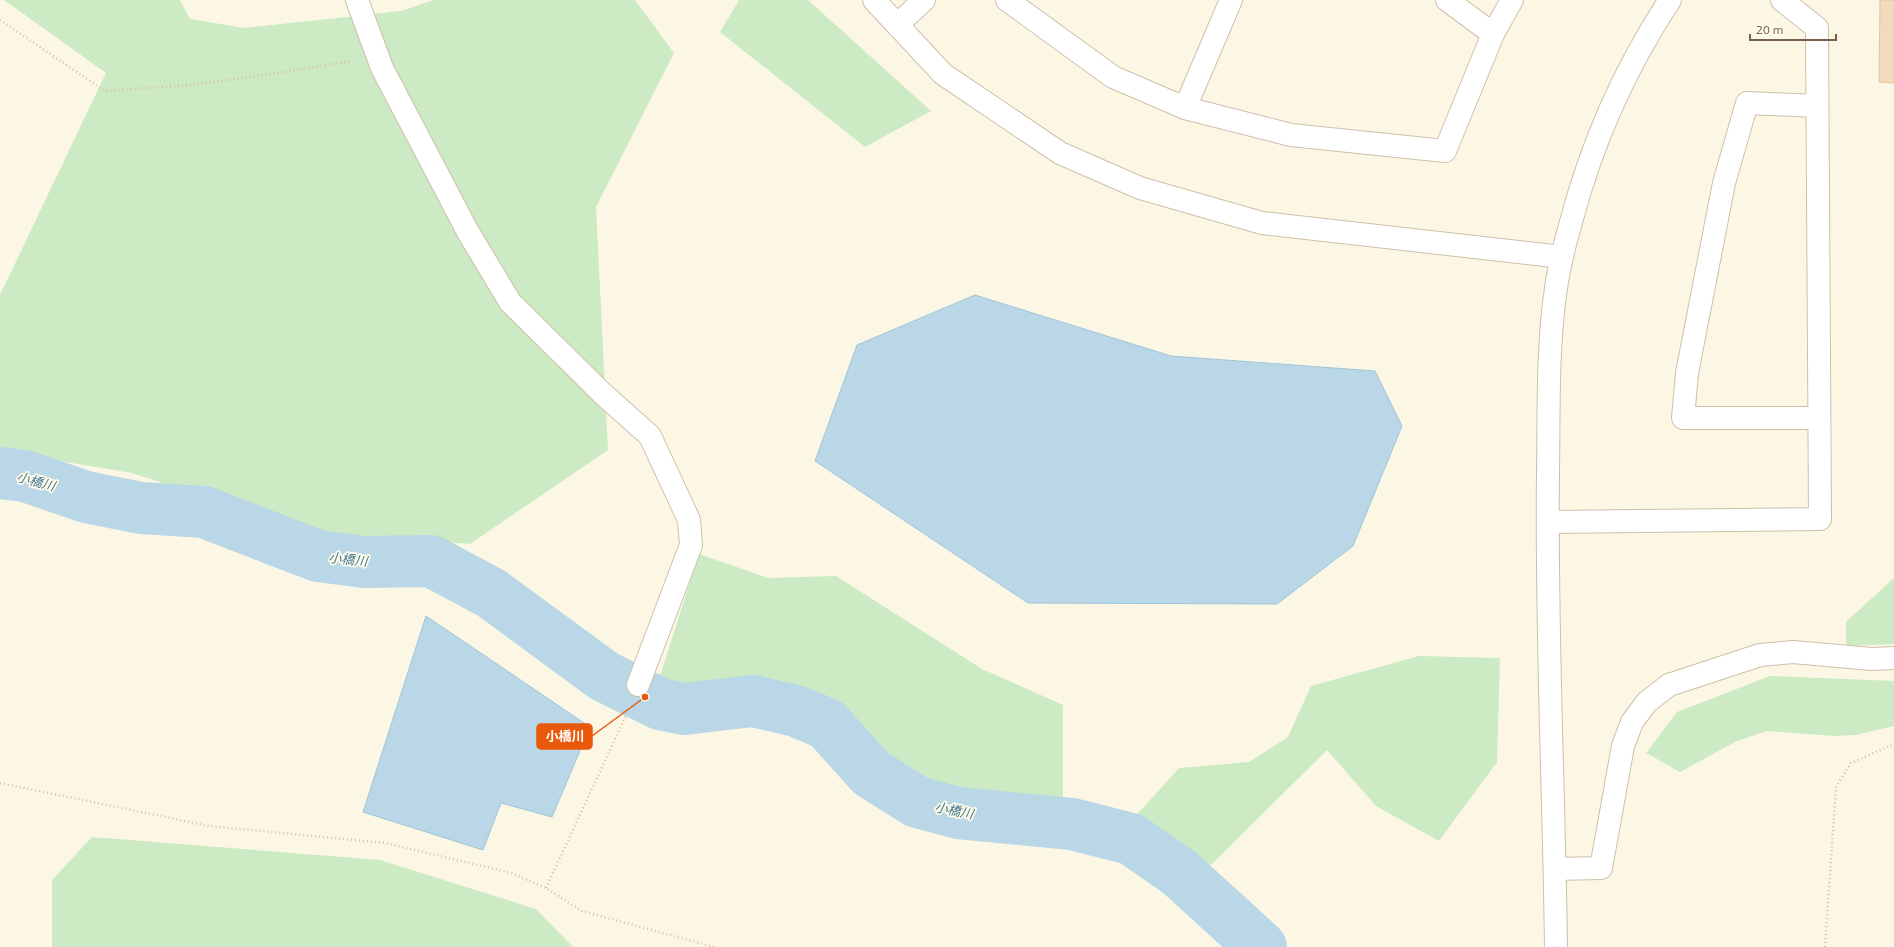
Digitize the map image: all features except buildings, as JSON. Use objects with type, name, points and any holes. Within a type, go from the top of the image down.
[{"type":"street","points":[[357,0],[382,68],[468,232],[510,302],[603,394],[650,436],[688,520],[691,545],[638,685]]},
{"type":"street","points":[[874,0],[942,74],[1053,148],[1140,188],[1262,223],[1562,257]]},
{"type":"street","points":[[897,25],[924,0]]},
{"type":"street","points":[[1007,0],[1113,77],[1186,108],[1291,135],[1445,151],[1493,34],[1512,0]]},
{"type":"street","points":[[1186,108],[1232,0]]},
{"type":"street","points":[[1447,0],[1493,34]]},
{"type":"street","points":[[1556,947],[1548,522],[1550,346],[1556,287],[1581,183],[1601,132],[1622,81],[1642,44],[1670,0]]},
{"type":"street","points":[[1548,522],[1820,519],[1817,28],[1782,0]]},
{"type":"street","points":[[1817,106],[1747,103],[1724,183],[1687,373],[1683,418],[1819,418]]},
{"type":"street","points":[[1555,869],[1602,868],[1622,746],[1632,722],[1647,702],[1669,685],[1760,655],[1793,652],[1872,659],[1894,658]]},
{"type":"path","points":[[0,20],[105,91],[192,85],[270,74],[377,55]]},
{"type":"path","points":[[546,888],[630,706]]},
{"type":"path","points":[[1825,947],[1836,787],[1851,763],[1894,744]]},
{"type":"path","points":[[0,783],[209,826],[386,843],[511,873],[546,888],[582,911],[714,947]]},
{"type":"green space","points":[[4,0],[180,0],[190,19],[245,28],[401,11],[433,0],[635,0],[674,53],[596,207],[608,450],[470,544],[312,532],[132,473],[0,451],[0,295],[106,73]]},
{"type":"green space","points":[[739,0],[808,0],[931,111],[865,147],[720,32]]},
{"type":"green space","points":[[699,554],[768,578],[836,576],[982,669],[1063,705],[1063,803],[971,802],[891,770],[809,701],[706,693],[658,682]]},
{"type":"green space","points":[[1894,578],[1894,644],[1846,646],[1846,622]]},
{"type":"green space","points":[[1419,656],[1500,658],[1497,762],[1439,841],[1376,806],[1327,750],[1211,865],[1132,820],[1179,768],[1249,762],[1288,737],[1311,686]]},
{"type":"green space","points":[[1770,676],[1894,681],[1894,726],[1856,735],[1834,736],[1767,731],[1735,742],[1680,772],[1646,753],[1677,712]]},
{"type":"green space","points":[[92,837],[380,860],[536,909],[573,947],[52,947],[52,880]]},
{"type":"water","points":[[975,295],[1171,356],[1375,371],[1402,426],[1353,546],[1277,604],[1028,603],[815,461],[857,345]]},
{"type":"water","points":[[426,616],[590,727],[552,817],[501,803],[483,850],[363,812]]},
{"type":"waterway","name":"小橋川","points":[[0,473],[25,476],[86,497],[141,508],[204,512],[318,556],[364,562],[431,561],[491,593],[604,676],[660,704],[684,709],[753,701],[796,711],[827,724],[871,773],[917,802],[958,813],[1072,824],[1131,839],[1180,873],[1261,947]]},
{"type":"place","name":"小橋川","points":[[645,697]]}]
